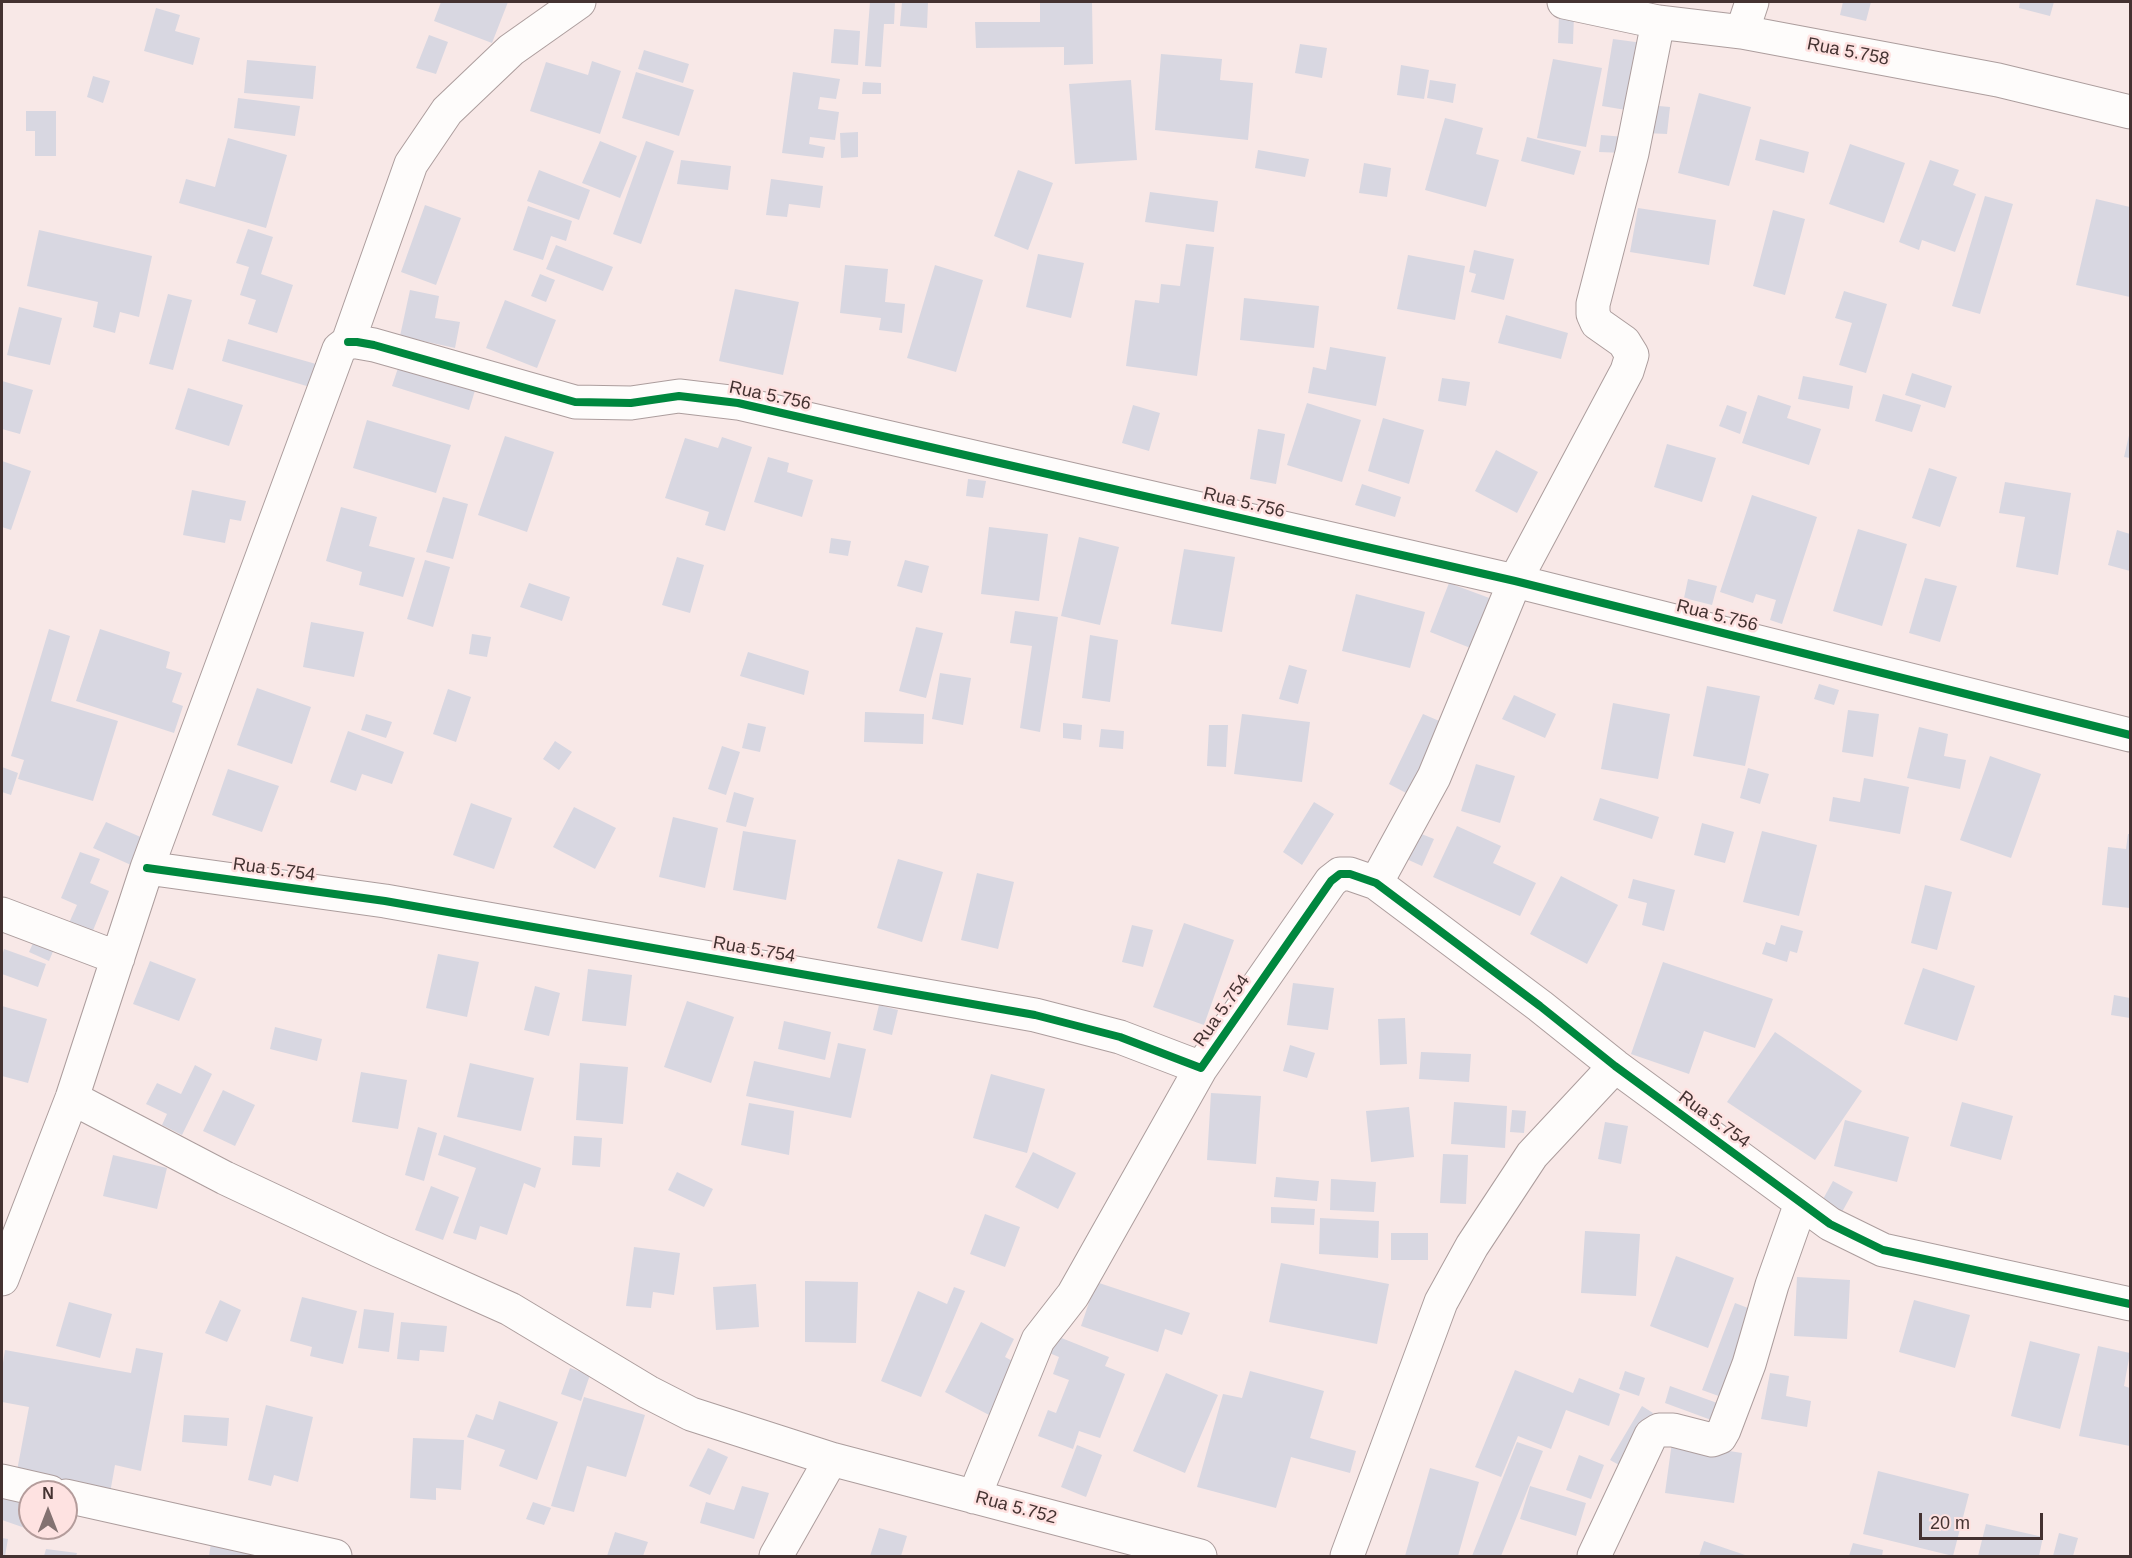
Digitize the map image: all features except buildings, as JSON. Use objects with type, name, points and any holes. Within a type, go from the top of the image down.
[{"type":"street","points":[[2,1279],[72,1098],[147,868],[339,349],[348,342],[411,164],[447,111],[511,50],[579,2]]},
{"type":"street","name":"Rua 5.758","points":[[1564,2],[1658,22],[1747,17],[2130,112]]},
{"type":"street","points":[[1376,883],[1434,777],[1515,580],[1627,371],[1632,355],[1624,342],[1597,323],[1593,314],[1593,304],[1632,153],[1658,22]]},
{"type":"street","name":"Rua 5.756","points":[[348,342],[374,345],[575,402],[632,403],[679,396],[738,403],[1515,580],[2130,735]]},
{"type":"street","name":"Rua 5.754","points":[[147,868],[385,901],[1035,1015],[1120,1036],[1201,1068],[1331,881],[1340,874],[1350,874],[1376,883],[1540,1006],[1615,1066],[1830,1224],[1883,1250],[2130,1304]]},
{"type":"street","points":[[2,914],[118,958]]},
{"type":"street","points":[[1347,1557],[1441,1302],[1472,1246],[1532,1155],[1615,1066]]},
{"type":"street","points":[[974,1497],[1038,1340],[1073,1295],[1201,1068]]},
{"type":"street","name":"Rua 5.752","points":[[72,1098],[225,1178],[510,1309],[648,1392],[691,1414],[831,1459],[1200,1557]]},
{"type":"street","points":[[1594,1557],[1651,1435],[1659,1430],[1673,1430],[1712,1440],[1720,1437],[1749,1364],[1772,1285],[1801,1203]]},
{"type":"street","points":[[776,1557],[831,1459]]},
{"type":"street","points":[[2,1481],[18,1485]]},
{"type":"street","points":[[78,1499],[335,1557]]},
{"type":"cycle path","points":[[348,342],[374,345],[575,402],[631,403],[679,396],[738,403],[1515,581],[2130,735]]},
{"type":"cycle path","points":[[147,868],[385,901],[1035,1015],[1120,1037],[1201,1068],[1331,881],[1340,874],[1350,874],[1376,883],[1540,1006],[1615,1066],[1830,1224],[1883,1250],[2130,1304]]}]
